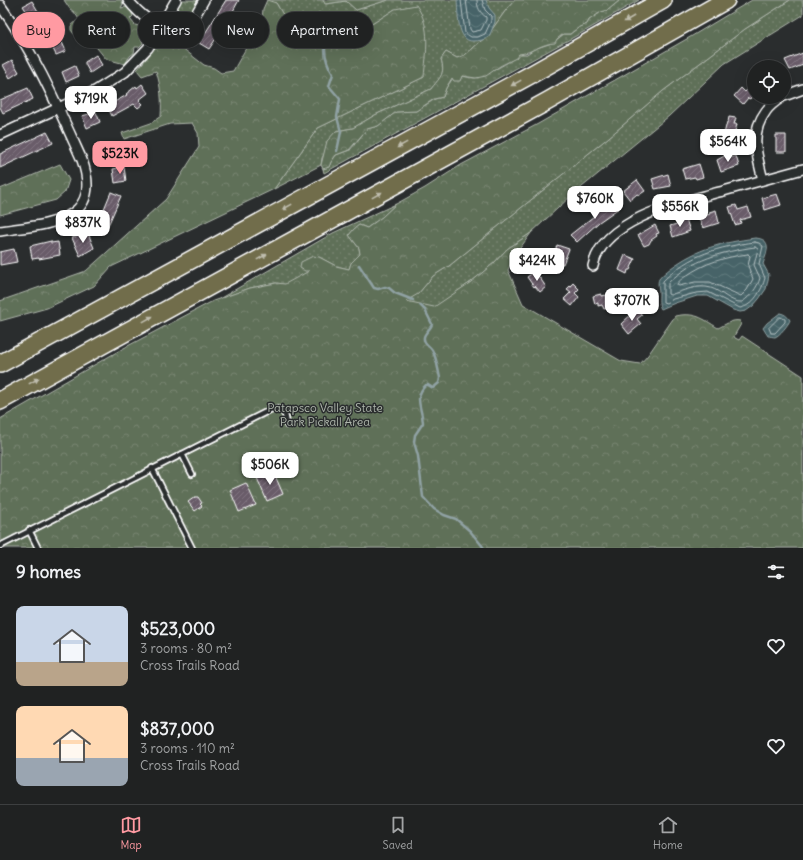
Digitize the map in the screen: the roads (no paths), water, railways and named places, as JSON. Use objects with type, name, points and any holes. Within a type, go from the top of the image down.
[{"type":"highway","points":[[0,364],[539,70],[663,0]]},
{"type":"highway","points":[[0,400],[548,102],[726,0]]},
{"type":"street","points":[[128,0],[139,12]]},
{"type":"street","points":[[169,12],[176,0]]},
{"type":"street","points":[[197,12],[204,0]]},
{"type":"street","points":[[0,5],[28,46],[40,68],[87,172],[87,191],[85,200],[72,214],[54,222],[0,231]]},
{"type":"street","points":[[0,134],[98,89],[125,72],[148,48]]},
{"type":"street","points":[[791,93],[803,88]]},
{"type":"street","points":[[763,180],[756,152],[756,129],[762,117],[773,104]]},
{"type":"street","points":[[593,266],[594,258],[602,245],[617,232],[658,209],[803,169]]},
{"type":"lane","points":[[0,546],[152,468],[272,409],[279,408],[283,412],[287,425]]},
{"type":"lane","points":[[182,454],[192,474]]},
{"type":"lane","points":[[152,468],[192,548]]},
{"type":"lane","points":[[29,530],[38,548]]},
{"type":"water","points":[[457,0],[486,0],[489,8],[495,15],[495,22],[489,37],[473,41],[464,37],[459,25]]},
{"type":"water","points":[[755,238],[761,239],[766,244],[767,251],[763,264],[769,275],[766,289],[753,306],[746,311],[740,312],[733,310],[708,296],[697,296],[661,309],[659,305],[658,281],[671,268],[681,261],[710,247]]},
{"type":"water","points":[[780,313],[787,316],[790,320],[789,322],[784,330],[777,336],[768,336],[763,328]]},
{"type":"waterway","points":[[325,48],[326,60],[333,74],[329,86],[340,99],[337,117],[341,132],[337,151]]},
{"type":"waterway","points":[[359,265],[374,288],[389,288],[395,293],[413,300]]},
{"type":"waterway","points":[[420,305],[425,310],[432,324],[424,339],[425,343],[434,353],[440,378],[439,383],[433,388],[426,385],[422,389],[419,398],[423,423],[415,435],[414,442],[418,456],[423,497],[434,509],[444,515],[456,519],[470,531],[484,548]]},
{"type":"park label","name":"Patapsco Valley State Park Pickall Area","points":[[325,415]]}]
